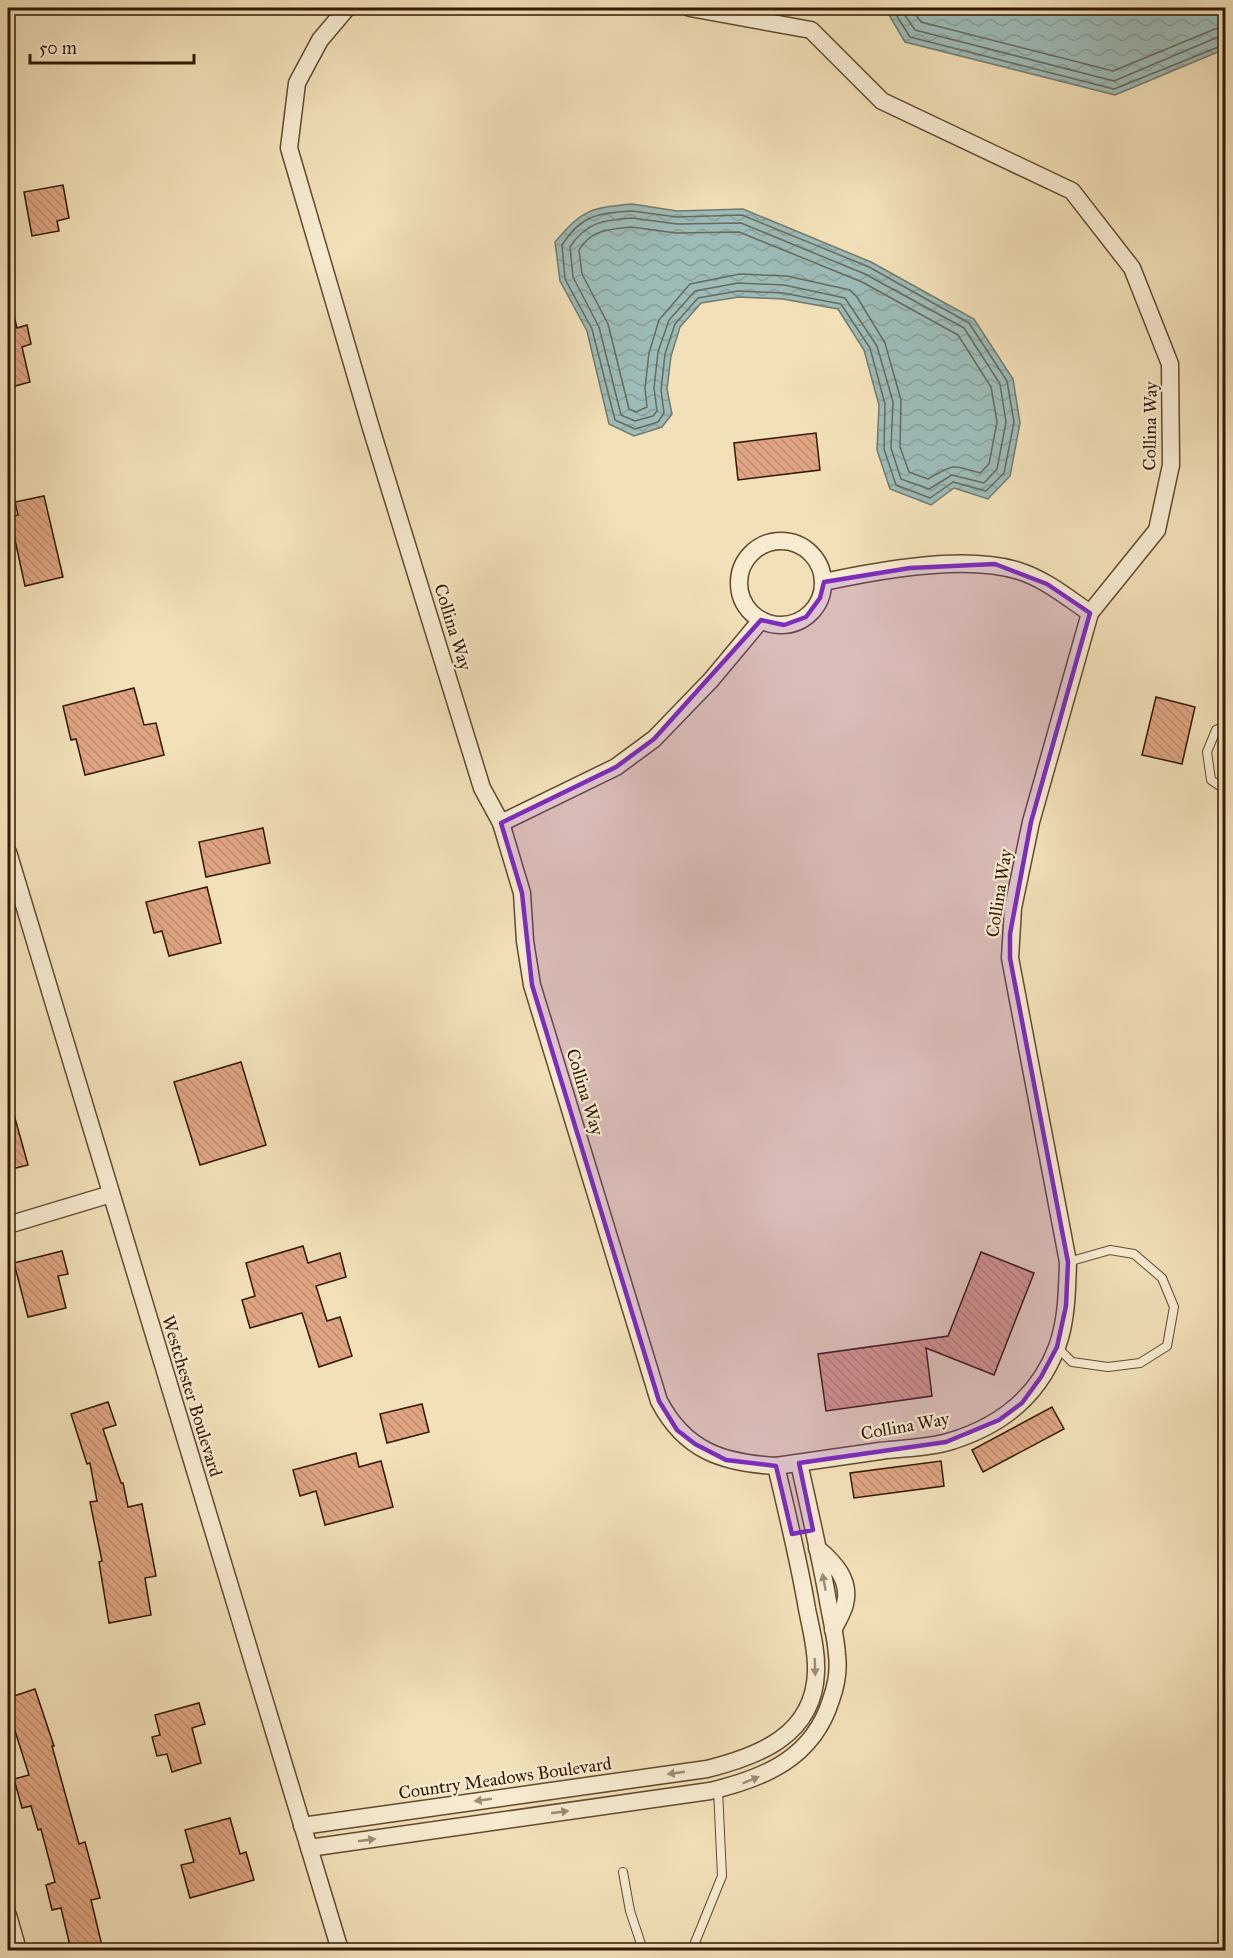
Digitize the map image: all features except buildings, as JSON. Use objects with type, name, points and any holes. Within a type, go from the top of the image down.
[{"type":"street","name":"Collina Way","points":[[347,8],[320,40],[297,83],[289,148],[371,428],[482,788],[501,823],[522,893],[525,940],[532,985],[659,1401],[677,1430],[695,1444],[726,1460],[776,1466],[946,1442],[976,1431],[999,1420],[1022,1404],[1041,1377],[1057,1347],[1066,1306],[1068,1262],[1011,958],[1010,934],[1013,908],[1031,822],[1090,613],[1157,530],[1171,465],[1170,364],[1132,268],[1072,191],[882,101],[811,30],[690,8]]},
{"type":"street","points":[[778,541],[802,546],[818,563],[824,582],[815,608],[806,617],[784,625],[761,620],[744,603],[740,591],[742,568],[748,558],[766,543],[778,541]]},
{"type":"street","points":[[824,582],[910,568],[969,563],[995,564],[1022,572],[1047,584],[1090,613]]},
{"type":"street","points":[[501,823],[616,767],[654,739],[711,680],[761,620]]},
{"type":"street","name":"Westchester Boulevard","points":[[8,852],[340,1950]]},
{"type":"street","points":[[8,1225],[111,1194]]},
{"type":"street","points":[[309,1848],[718,1789],[741,1784],[783,1764],[804,1748],[826,1716],[834,1692],[837,1656],[833,1630],[845,1605],[846,1589],[842,1574],[817,1548],[799,1462]]},
{"type":"street","name":"Country Meadows Boulevard","points":[[302,1826],[714,1767],[753,1756],[772,1746],[789,1733],[808,1707],[814,1689],[816,1670],[803,1585],[776,1466]]},
{"type":"street","points":[[792,1534],[813,1530]]},
{"type":"street","points":[[796,1723],[815,1735]]},
{"type":"street","points":[[714,1767],[718,1789]]},
{"type":"street","points":[[8,1915],[18,1950]]},
{"type":"lane","points":[[1226,726],[1216,730],[1207,752],[1211,780],[1226,790]]},
{"type":"lane","points":[[1057,1347],[1072,1362],[1108,1367],[1140,1363],[1167,1346],[1174,1307],[1162,1278],[1134,1254],[1110,1250],[1068,1262]]},
{"type":"lane","points":[[692,1950],[722,1876],[718,1789]]},
{"type":"lane","points":[[623,1872],[630,1911],[643,1950]]},
{"type":"highlighted area","points":[[995,564],[1047,584],[1090,613],[1031,822],[1010,934],[1010,958],[1068,1262],[1066,1306],[1057,1347],[1041,1377],[1022,1403],[999,1420],[946,1442],[799,1463],[813,1530],[792,1534],[776,1466],[726,1460],[695,1444],[677,1430],[659,1401],[532,985],[522,893],[501,823],[616,767],[654,739],[761,620],[784,625],[806,617],[820,598],[824,582],[910,568]]},
{"type":"water","points":[[885,8],[1225,8],[1225,49],[1115,95],[905,42]]},
{"type":"water","points":[[632,204],[677,211],[743,209],[871,262],[974,319],[1013,379],[1020,423],[1010,476],[988,499],[954,488],[931,505],[890,489],[877,450],[879,405],[864,350],[838,309],[783,299],[739,297],[701,303],[680,327],[671,356],[667,389],[672,414],[662,427],[634,436],[609,424],[587,331],[560,281],[555,242],[573,223],[588,212]]}]
